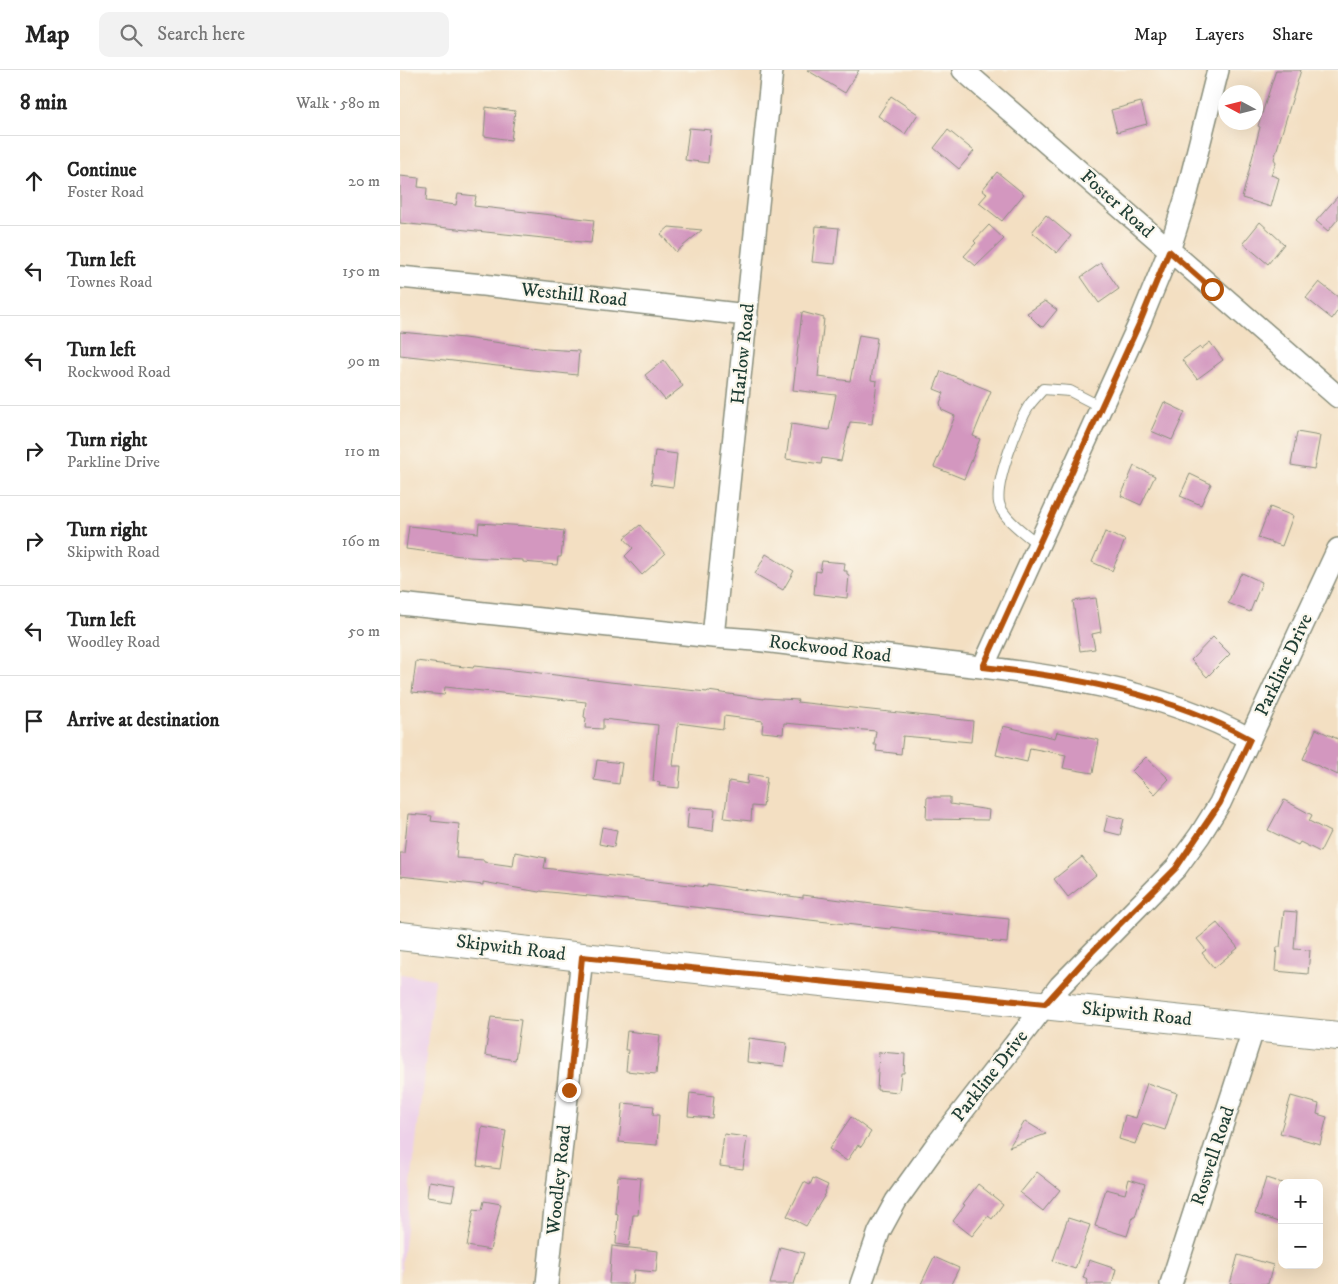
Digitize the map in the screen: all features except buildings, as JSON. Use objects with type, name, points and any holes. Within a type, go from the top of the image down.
[{"type":"main road","name":"Skipwith Road","points":[[400,936],[582,957],[1338,1036]]},
{"type":"street","name":"Harlow Road","points":[[713,637],[772,70]]},
{"type":"street","name":"Foster Road","points":[[962,70],[1338,398]]},
{"type":"street","points":[[983,667],[1102,407],[1169,251],[1186,198],[1218,70]]},
{"type":"street","name":"Westhill Road","points":[[400,277],[747,315]]},
{"type":"street","name":"Parkline Drive","points":[[861,1284],[879,1232],[896,1201],[1045,1004],[1092,952],[1176,868],[1220,803],[1338,550]]},
{"type":"street","name":"Rockwood Road","points":[[400,604],[755,640],[1032,672],[1141,695],[1224,724],[1250,739]]},
{"type":"street","name":"Woodley Road","points":[[547,1284],[582,957]]},
{"type":"street","name":"Roswell Road","points":[[1171,1284],[1254,1027]]},
{"type":"lane","points":[[1038,545],[1009,520],[999,504],[1001,473],[1015,436],[1030,404],[1043,389],[1070,391],[1102,407]]},
{"type":"shaded area","points":[[400,974],[435,979],[400,1280]]},
{"type":"route","points":[[569,1090],[582,957],[1045,1004],[1092,952],[1176,868],[1220,803],[1250,739],[1224,724],[1141,695],[1032,672],[983,667],[1140,322],[1169,251],[1212,289]]}]
